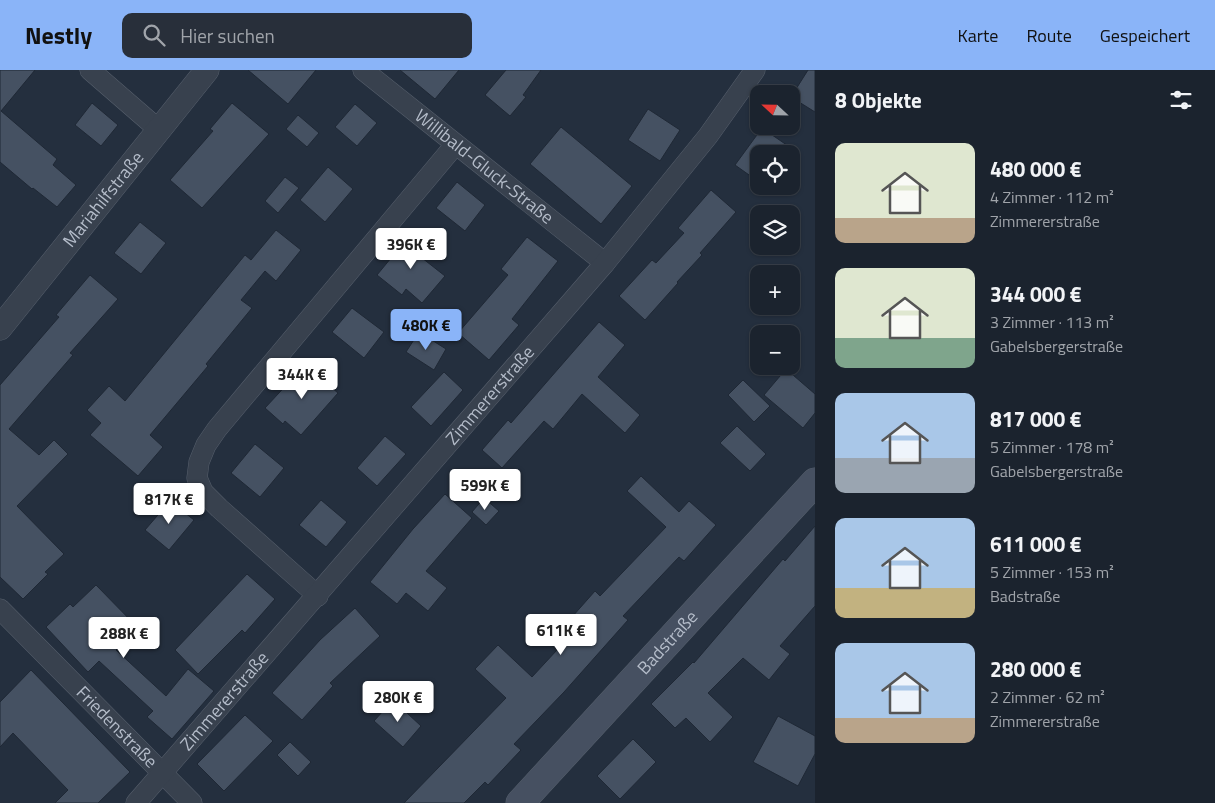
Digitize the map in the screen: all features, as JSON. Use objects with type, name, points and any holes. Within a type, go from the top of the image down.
[{"type":"main road","name":"Badstraße","points":[[520,803],[815,482]]},
{"type":"street","points":[[90,70],[158,129]]},
{"type":"street","name":"Mariahilfstraße","points":[[2,321],[206,70]]},
{"type":"street","name":"Willibald-Gluck-Straße","points":[[363,70],[605,263]]},
{"type":"street","name":"Zimmererstraße","points":[[136,803],[318,596],[605,263],[708,136],[755,70]]},
{"type":"street","points":[[318,596],[203,492],[197,478],[199,462],[206,445],[217,429],[455,145]]},
{"type":"street","name":"Friedenstraße","points":[[0,609],[192,803]]},
{"type":"building","points":[[0,70],[35,70],[1,111],[57,159],[53,165],[76,185],[57,207],[0,162]]},
{"type":"building","points":[[248,70],[316,70],[288,104]]},
{"type":"building","points":[[400,70],[459,70],[435,99]]},
{"type":"building","points":[[506,70],[541,70],[523,95],[526,97],[510,116],[485,95]]},
{"type":"building","points":[[808,70],[815,70],[815,112],[800,103],[799,85]]},
{"type":"building","points":[[92,103],[118,125],[101,146],[75,125]]},
{"type":"building","points":[[232,103],[269,134],[202,208],[170,180],[213,131],[210,129]]},
{"type":"building","points":[[355,104],[377,123],[357,146],[335,127]]},
{"type":"building","points":[[648,109],[680,130],[660,161],[628,140]]},
{"type":"building","points":[[298,115],[319,133],[307,147],[286,129]]},
{"type":"building","points":[[561,127],[632,186],[601,224],[530,164]]},
{"type":"building","points":[[757,135],[772,135],[787,145],[750,145],[750,176],[735,165]]},
{"type":"building","points":[[328,167],[353,189],[325,222],[300,200]]},
{"type":"building","points":[[285,177],[299,188],[278,213],[265,201]]},
{"type":"building","points":[[457,182],[485,205],[465,231],[436,208]]},
{"type":"building","points":[[711,190],[736,212],[700,253],[702,255],[645,320],[619,296],[652,260],[656,263],[684,233],[678,228]]},
{"type":"building","points":[[140,222],[166,243],[141,274],[114,253]]},
{"type":"building","points":[[415,229],[428,240],[417,254],[445,276],[422,303],[406,289],[402,295],[377,275]]},
{"type":"building","points":[[276,230],[301,250],[276,281],[265,271],[241,300],[252,308],[206,364],[208,366],[150,435],[163,447],[138,476],[90,435],[101,423],[87,410],[109,386],[125,401],[245,255],[251,260]]},
{"type":"building","points":[[527,237],[558,261],[512,319],[519,325],[489,360],[458,333],[508,275],[501,269]]},
{"type":"building","points":[[90,275],[118,299],[70,353],[73,355],[9,429],[39,455],[54,440],[68,454],[17,506],[64,554],[45,572],[48,574],[23,599],[0,577],[0,385],[59,317],[56,315]]},
{"type":"building","points":[[352,308],[384,332],[364,358],[332,332]]},
{"type":"building","points":[[599,322],[625,345],[598,377],[640,415],[625,433],[582,394],[553,429],[544,421],[502,468],[482,450],[508,420],[511,423]]},
{"type":"building","points":[[419,332],[446,349],[434,370],[406,352]]},
{"type":"building","points":[[305,365],[338,393],[301,435],[285,421],[283,424],[265,408]]},
{"type":"building","points":[[444,372],[463,390],[431,426],[411,407]]},
{"type":"building","points":[[781,375],[793,375],[815,394],[815,413],[803,428],[764,395]]},
{"type":"building","points":[[743,380],[770,406],[754,422],[728,395]]},
{"type":"building","points":[[737,426],[766,454],[750,471],[720,443]]},
{"type":"building","points":[[385,436],[406,454],[377,486],[357,468]]},
{"type":"building","points":[[255,444],[284,468],[260,497],[231,473]]},
{"type":"building","points":[[641,476],[679,512],[689,501],[716,525],[684,561],[679,557],[623,616],[628,620],[564,692],[514,744],[521,750],[488,785],[485,782],[464,803],[404,803],[506,698],[475,669],[498,645],[532,677],[557,650],[549,643],[595,591],[600,596],[666,527],[627,491]]},
{"type":"building","points":[[445,494],[472,518],[426,571],[447,588],[428,611],[406,593],[397,604],[370,582],[413,529]]},
{"type":"building","points":[[484,498],[499,511],[486,525],[472,512]]},
{"type":"building","points":[[321,500],[347,522],[326,547],[299,525]]},
{"type":"building","points":[[170,501],[194,520],[169,550],[145,530]]},
{"type":"building","points":[[815,526],[815,606],[780,646],[790,654],[769,680],[743,658],[708,693],[733,717],[710,742],[686,718],[675,728],[651,704],[694,663],[783,559],[785,561]]},
{"type":"building","points":[[247,574],[275,599],[245,633],[242,630],[198,674],[175,650]]},
{"type":"building","points":[[96,585],[138,628],[116,650],[166,696],[188,669],[214,691],[172,739],[147,717],[153,711],[99,661],[88,672],[46,627],[70,604],[73,607]]},
{"type":"building","points":[[355,608],[380,636],[330,683],[333,686],[302,720],[272,693],[320,640]]},
{"type":"building","points":[[31,670],[130,772],[98,803],[55,803],[68,790],[13,733],[0,747],[0,702]]},
{"type":"building","points":[[393,700],[421,726],[403,747],[374,721]]},
{"type":"building","points":[[245,715],[273,741],[224,791],[197,764]]},
{"type":"building","points":[[778,716],[815,736],[815,754],[798,786],[753,762]]},
{"type":"building","points":[[633,739],[656,762],[620,799],[597,776]]},
{"type":"building","points":[[290,742],[311,762],[298,776],[277,755]]}]
